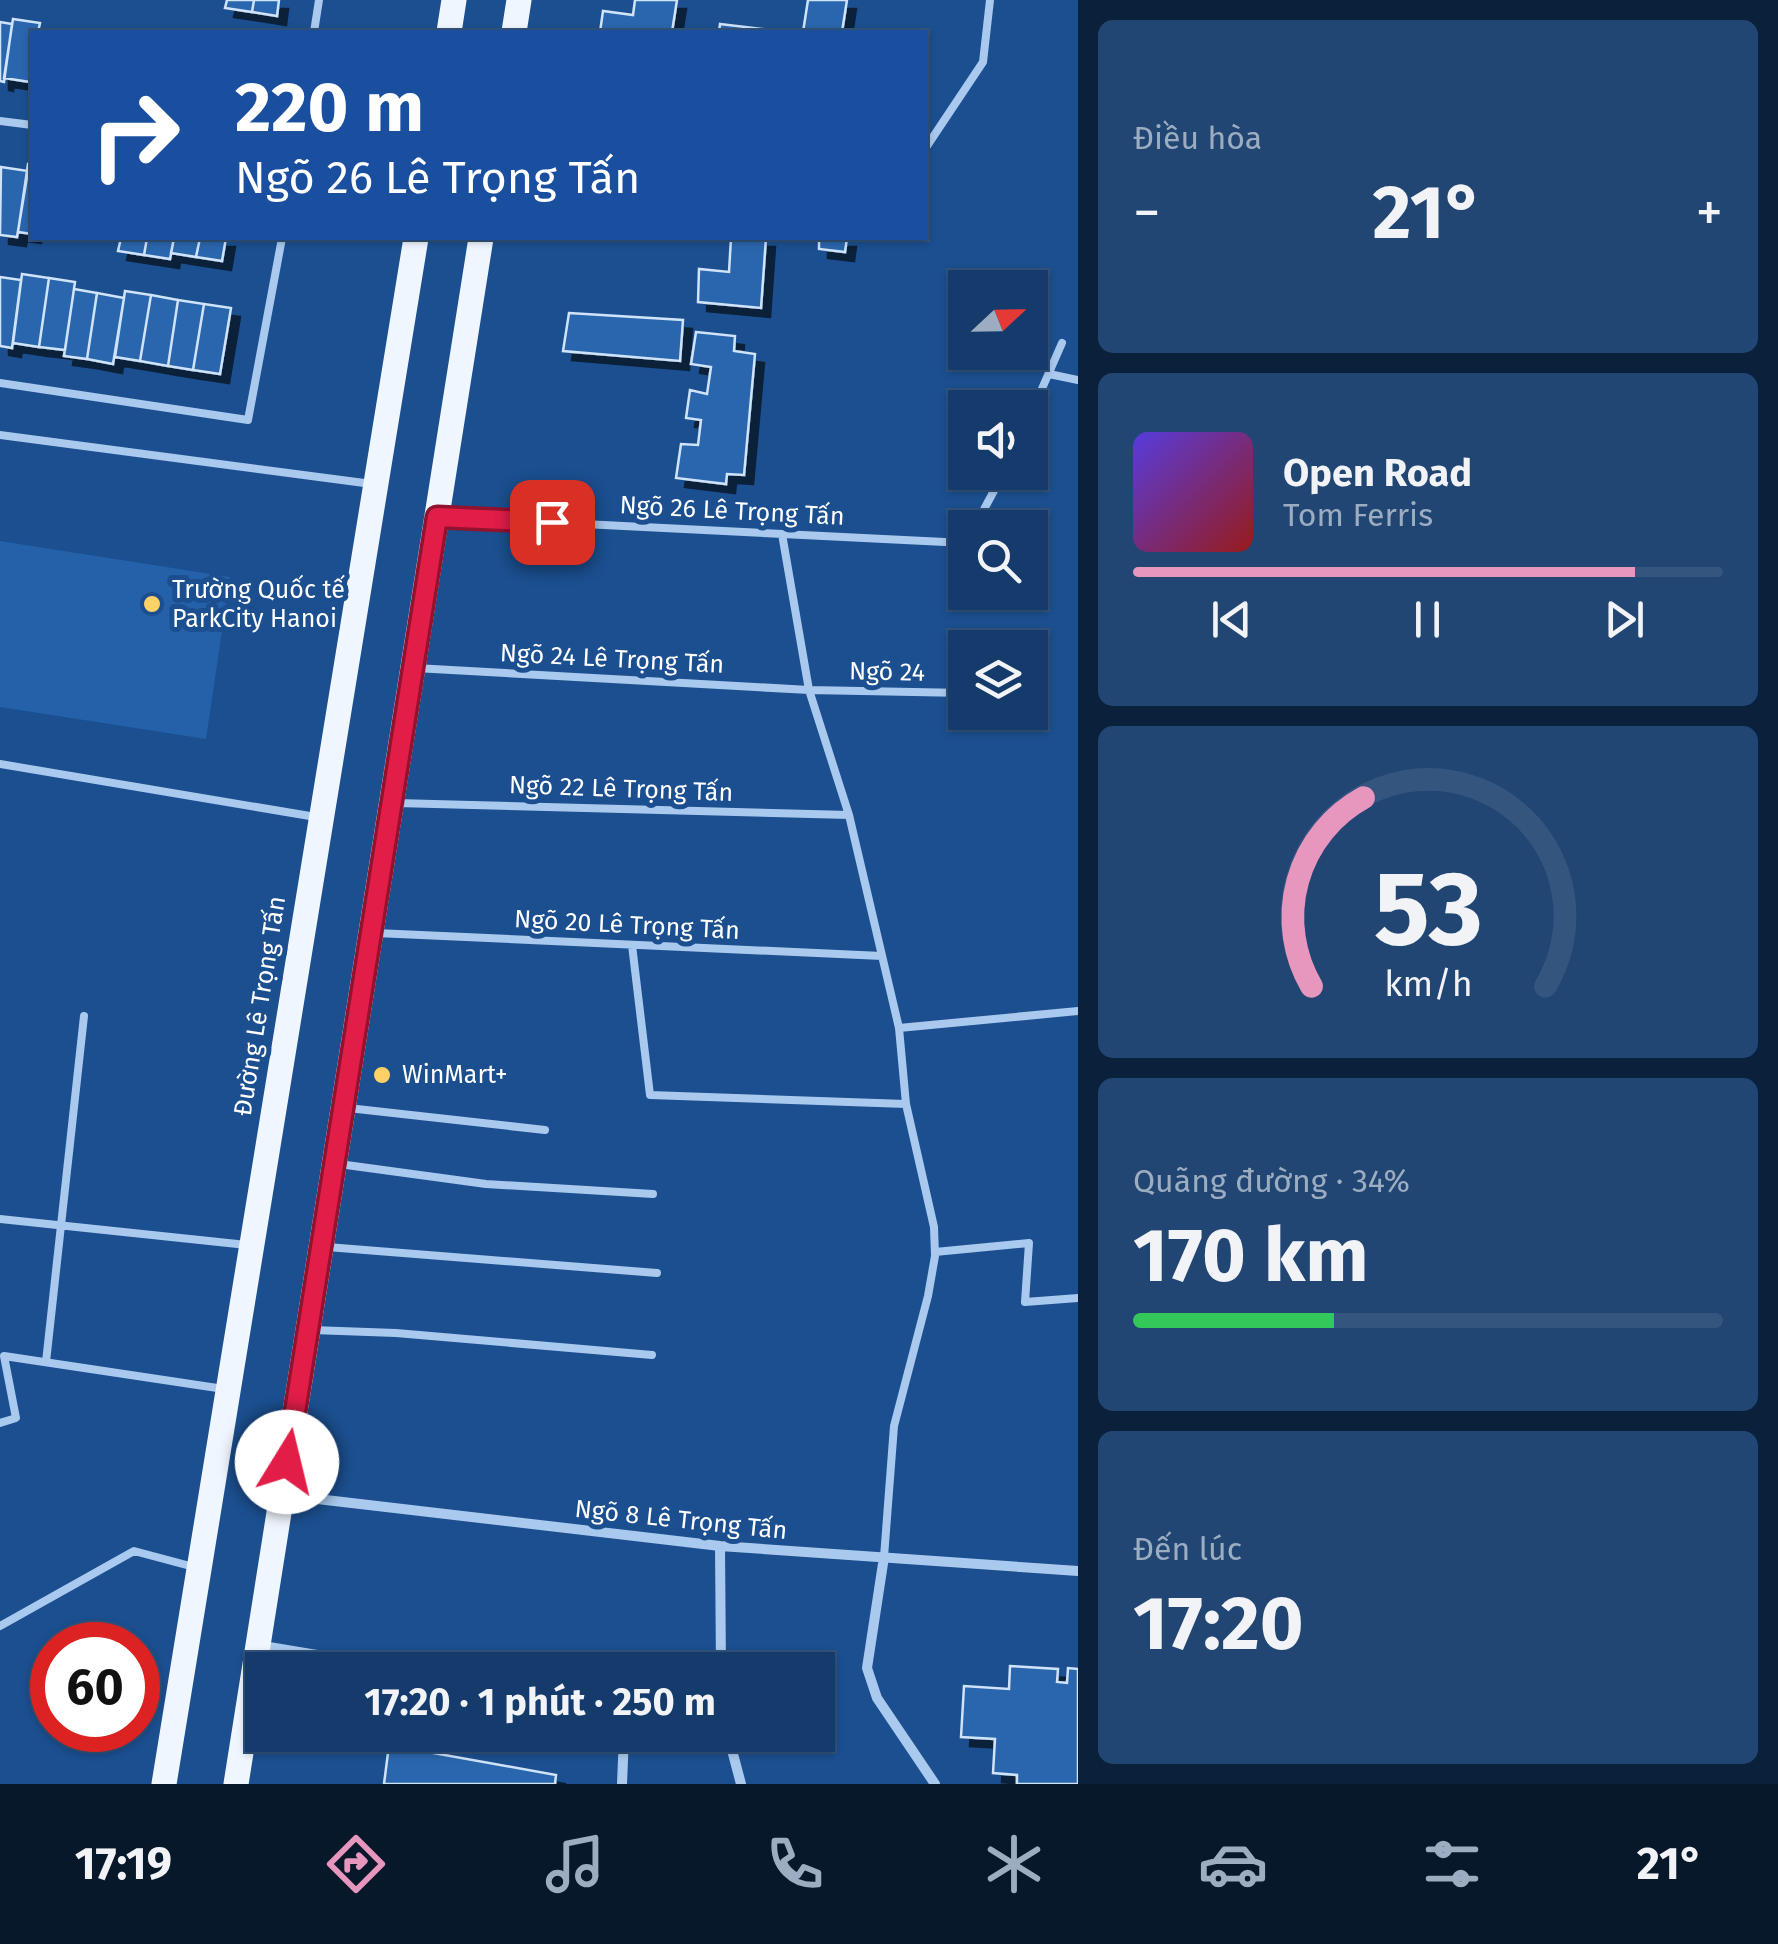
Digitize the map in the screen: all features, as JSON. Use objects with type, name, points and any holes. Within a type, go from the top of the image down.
[{"type":"main road","points":[[449,30],[454,0]]},
{"type":"main road","points":[[514,30],[519,0]]},
{"type":"main road","name":"Đường Lê Trọng Tấn","points":[[164,1784],[416,240]]},
{"type":"main road","points":[[236,1784],[482,240]]},
{"type":"street","name":"Ngõ 8 Lê Trọng Tấn","points":[[282,1495],[720,1546],[1078,1571]]},
{"type":"street","points":[[720,1546],[721,1652]]},
{"type":"street","points":[[884,1557],[867,1668],[877,1698],[936,1784]]},
{"type":"street","points":[[622,1784],[623,1752]]},
{"type":"street","points":[[733,1752],[741,1784]]},
{"type":"lane","points":[[314,30],[318,0]]},
{"type":"lane","points":[[928,144],[983,62],[990,0]]},
{"type":"lane","points":[[0,121],[30,125]]},
{"type":"lane","points":[[0,383],[248,420],[282,240]]},
{"type":"lane","points":[[1042,390],[1062,343]]},
{"type":"lane","points":[[1049,374],[1078,380]]},
{"type":"lane","points":[[0,435],[376,484]]},
{"type":"lane","name":"Ngõ 26 Lê Trọng Tấn","points":[[437,517],[948,542]]},
{"type":"lane","points":[[782,534],[809,690],[848,815],[899,1028],[906,1104],[934,1227],[935,1252],[928,1296],[894,1426],[884,1557]]},
{"type":"lane","name":"Ngõ 24 Lê Trọng Tấn","points":[[413,668],[809,690]]},
{"type":"lane","name":"Ngõ 24","points":[[809,690],[948,693]]},
{"type":"lane","points":[[0,764],[322,818]]},
{"type":"lane","name":"Ngõ 22 Lê Trọng Tấn","points":[[392,802],[848,815]]},
{"type":"lane","name":"Ngõ 20 Lê Trọng Tấn","points":[[371,933],[882,956]]},
{"type":"lane","points":[[632,945],[650,1095],[906,1104]]},
{"type":"lane","points":[[899,1028],[1078,1011]]},
{"type":"lane","points":[[46,1362],[84,1016]]},
{"type":"lane","points":[[344,1107],[545,1130]]},
{"type":"lane","points":[[334,1164],[486,1184],[653,1194]]},
{"type":"lane","points":[[0,1219],[252,1246]]},
{"type":"lane","points":[[935,1252],[1030,1243],[1025,1302],[1078,1298]]},
{"type":"lane","points":[[320,1247],[656,1274]]},
{"type":"lane","points":[[308,1330],[396,1333],[652,1354]]},
{"type":"lane","points":[[0,1423],[16,1418],[4,1356],[228,1390]]},
{"type":"lane","points":[[0,1626],[134,1552],[200,1568]]},
{"type":"lane","points":[[258,1644],[306,1652]]},
{"type":"shaded area","points":[[0,541],[230,577],[206,739],[0,707]]},
{"type":"building","points":[[227,0],[254,0],[252,12],[225,8]]},
{"type":"building","points":[[254,0],[279,0],[277,16],[252,12]]},
{"type":"building","points":[[635,0],[677,0],[672,30],[600,30],[603,11],[633,15]]},
{"type":"building","points":[[808,0],[847,0],[842,30],[803,30]]},
{"type":"building","points":[[13,19],[40,23],[38,30],[30,30],[30,82],[4,78]]},
{"type":"building","points":[[0,22],[12,24],[4,82],[0,81]]},
{"type":"building","points":[[720,24],[771,30],[719,30]]},
{"type":"building","points":[[28,164],[30,234],[18,232]]},
{"type":"building","points":[[1,167],[28,171],[17,237],[0,235]]},
{"type":"building","points":[[121,240],[147,240],[144,255],[118,251]]},
{"type":"building","points":[[147,240],[174,240],[170,259],[144,255]]},
{"type":"building","points":[[174,240],[200,240],[196,257],[171,253]]},
{"type":"building","points":[[200,240],[226,240],[222,261],[196,257]]},
{"type":"building","points":[[731,240],[766,240],[761,308],[698,302],[699,269],[729,272]]},
{"type":"building","points":[[819,240],[847,240],[845,252],[819,249]]},
{"type":"building","points":[[22,274],[49,278],[39,347],[13,343]]},
{"type":"building","points":[[0,277],[21,280],[12,348],[0,346]]},
{"type":"building","points":[[49,278],[75,282],[65,350],[39,347]]},
{"type":"building","points":[[74,289],[97,293],[87,359],[64,356]]},
{"type":"building","points":[[125,291],[151,295],[140,361],[115,357]]},
{"type":"building","points":[[97,293],[124,298],[113,364],[87,359]]},
{"type":"building","points":[[151,295],[178,300],[168,366],[140,361]]},
{"type":"building","points":[[178,300],[204,304],[193,370],[168,366]]},
{"type":"building","points":[[204,304],[231,308],[220,374],[193,370]]},
{"type":"building","points":[[569,313],[683,320],[680,361],[563,351]]},
{"type":"building","points":[[696,332],[735,336],[734,351],[755,354],[744,475],[727,474],[726,484],[676,478],[681,444],[698,445],[701,420],[686,418],[690,390],[707,394],[711,367],[691,364]]},
{"type":"building","points":[[1010,1666],[1058,1669],[1057,1682],[1067,1683],[1068,1668],[1078,1669],[1078,1784],[1017,1784],[1017,1775],[993,1773],[995,1739],[961,1737],[964,1686],[1009,1689]]},
{"type":"building","points":[[388,1752],[428,1752],[556,1775],[555,1784],[384,1784]]},
{"type":"place","name":"Trường Quốc tế ParkCity Hanoi","points":[[152,604]]},
{"type":"place","name":"WinMart+","points":[[382,1075]]},
{"type":"route","points":[[287,1462],[437,517],[552,522]]}]
